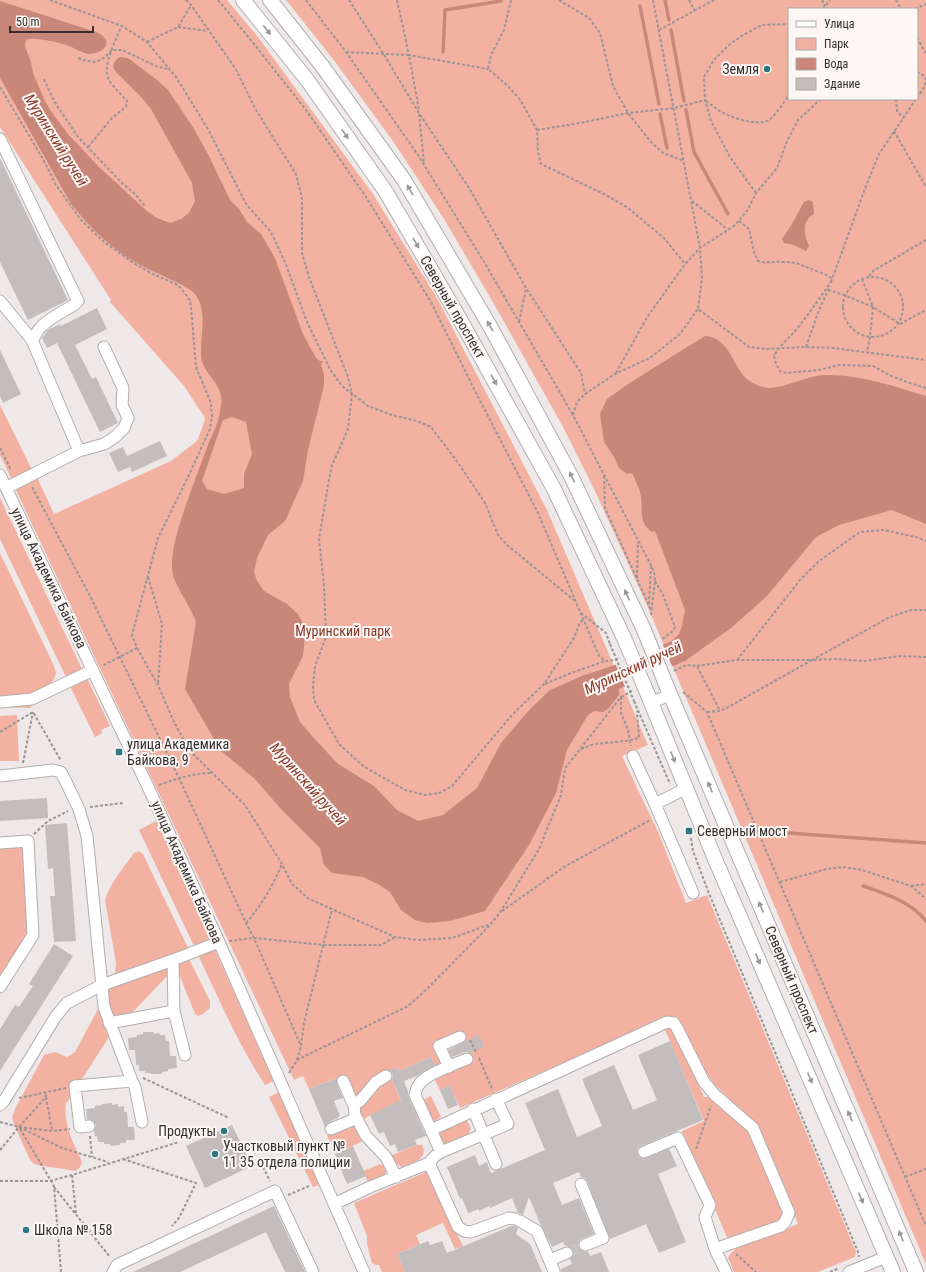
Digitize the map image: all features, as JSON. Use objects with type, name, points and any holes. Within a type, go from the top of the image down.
[{"type":"main road","name":"Северный проспект","points":[[243,0],[308,81],[386,192],[461,321],[554,489],[624,638],[685,789],[893,1272]]},
{"type":"main road","name":"Северный проспект","points":[[270,0],[323,67],[404,180],[491,328],[572,476],[672,690],[916,1272]]},
{"type":"street","points":[[0,139],[78,301],[42,325],[32,340]]},
{"type":"street","points":[[0,301],[32,340],[79,451]]},
{"type":"street","points":[[6,488],[79,451],[104,444],[115,438],[124,428],[128,418],[122,405],[123,388],[104,347]]},
{"type":"street","name":"улица Академика Байкова","points":[[0,475],[150,789],[364,1272]]},
{"type":"street","points":[[0,702],[32,699],[93,670]]},
{"type":"street","points":[[649,699],[672,690]]},
{"type":"street","points":[[633,756],[693,893]]},
{"type":"street","points":[[0,776],[53,770],[61,772],[79,809],[87,836],[104,1007],[135,1087],[142,1122]]},
{"type":"street","points":[[655,804],[685,789]]},
{"type":"street","points":[[0,843],[28,841],[33,935],[0,987]]},
{"type":"street","points":[[2,1103],[56,1016],[67,1003],[102,985],[219,942]]},
{"type":"street","points":[[173,960],[174,1011],[184,1054]]},
{"type":"street","points":[[109,1023],[174,1011]]},
{"type":"street","points":[[431,1130],[473,1109],[668,1022],[674,1023],[704,1082],[715,1095],[753,1128],[789,1213],[785,1222],[781,1226],[715,1249]]},
{"type":"street","points":[[449,1067],[439,1046],[465,1038]]},
{"type":"street","points":[[441,1152],[415,1094],[422,1081],[467,1059]]},
{"type":"street","points":[[84,1127],[75,1086],[130,1076]]},
{"type":"street","points":[[354,1105],[360,1101],[376,1082],[386,1076]]},
{"type":"street","points":[[343,1080],[354,1105],[355,1115],[366,1136],[386,1157],[396,1177]]},
{"type":"street","points":[[334,1204],[370,1187],[429,1163],[441,1152],[508,1124],[496,1099]]},
{"type":"street","points":[[473,1109],[496,1164]]},
{"type":"street","points":[[331,1129],[357,1118]]},
{"type":"street","points":[[644,1152],[678,1138],[710,1205],[705,1217],[715,1249],[726,1272]]},
{"type":"street","points":[[429,1163],[458,1227],[464,1231],[471,1232],[509,1218],[518,1220],[537,1231],[554,1271]]},
{"type":"street","points":[[581,1184],[603,1238],[585,1245]]},
{"type":"street","points":[[115,1268],[277,1195],[313,1272]]},
{"type":"street","points":[[550,1260],[567,1253]]},
{"type":"street","points":[[854,1271],[886,1257]]},
{"type":"path","points":[[50,0],[122,26],[147,42],[176,77],[208,129],[246,204],[271,232],[285,262],[307,322],[331,370],[342,386],[368,406],[392,415],[417,421],[431,427],[459,464],[485,503],[498,534],[506,544],[576,602]]},
{"type":"path","points":[[186,0],[235,68],[256,110],[296,174],[302,199],[302,253],[309,277],[348,377],[352,394],[348,429],[331,468],[319,539],[324,586],[326,637],[315,666],[313,686],[314,700],[339,744],[363,766],[405,790],[425,795],[439,793],[452,786],[512,715],[544,684],[574,638],[580,622],[583,620]]},
{"type":"path","points":[[218,0],[310,116],[366,197],[431,302],[538,513],[580,612],[606,633],[637,708],[638,738],[594,744],[581,749]]},
{"type":"path","points":[[308,0],[346,52],[424,166],[486,265],[572,415],[654,571],[655,576],[651,611]]},
{"type":"path","points":[[349,0],[419,113],[469,188],[526,288],[581,373],[585,394]]},
{"type":"path","points":[[397,0],[409,55],[419,113],[424,166]]},
{"type":"path","points":[[488,69],[491,55],[504,30],[511,0]]},
{"type":"path","points":[[559,0],[589,18],[600,33],[613,86],[628,113],[650,141],[663,153],[684,160]]},
{"type":"path","points":[[572,415],[577,402],[585,394],[615,374],[650,358],[680,334],[698,309],[702,278],[700,248],[653,0]]},
{"type":"path","points":[[689,0],[695,11]]},
{"type":"path","points":[[659,31],[714,0]]},
{"type":"path","points":[[822,0],[825,6],[830,0]]},
{"type":"path","points":[[178,27],[191,5]]},
{"type":"path","points":[[756,193],[730,157],[711,120],[705,100],[704,78],[714,60],[743,34],[762,25],[788,24]]},
{"type":"path","points":[[88,147],[112,118],[126,107],[127,101],[109,80],[106,74],[107,63],[121,27]]},
{"type":"path","points":[[147,42],[178,27],[208,31]]},
{"type":"path","points":[[918,40],[926,53]]},
{"type":"path","points":[[78,58],[91,62],[102,60],[112,50],[122,50],[158,67],[169,69]]},
{"type":"path","points":[[346,52],[409,55],[488,69],[508,86],[521,101],[536,130],[538,152],[541,164],[606,195],[628,208],[664,238],[685,264]]},
{"type":"path","points":[[918,72],[923,75],[926,81],[918,96]]},
{"type":"path","points":[[44,79],[54,101],[78,137],[145,206]]},
{"type":"path","points":[[0,87],[43,159],[56,185],[81,220],[103,241],[132,262],[153,274],[178,285],[190,301],[196,367],[211,403],[212,416],[210,429],[158,538],[132,635],[137,648],[158,685],[175,724],[190,751],[245,805],[282,864],[292,884],[309,899],[395,937],[417,940],[452,938],[490,925]]},
{"type":"path","points":[[705,100],[719,111],[755,123],[768,121],[788,96]]},
{"type":"path","points":[[536,130],[580,124],[628,113],[674,108],[705,100]]},
{"type":"path","points":[[615,374],[646,319],[685,264],[700,248],[727,229],[734,226],[739,221],[747,211],[756,193],[777,168],[787,141],[798,120],[821,100]]},
{"type":"path","points":[[896,100],[897,111],[903,118]]},
{"type":"path","points":[[806,348],[876,160],[916,100]]},
{"type":"path","points":[[894,131],[926,187]]},
{"type":"path","points":[[691,200],[727,229]]},
{"type":"path","points":[[739,221],[749,229],[754,252],[758,261],[763,263],[797,263],[827,274],[831,278],[831,282],[801,325],[777,349],[774,356],[780,371],[786,373],[819,370],[839,365],[873,366],[889,375],[926,388]]},
{"type":"path","points":[[926,240],[873,271],[869,276],[854,283],[844,295],[843,311],[849,326],[862,336],[878,338],[893,331],[900,324],[926,310]]},
{"type":"path","points":[[869,276],[885,278],[898,288],[904,302],[900,324]]},
{"type":"path","points":[[862,279],[873,307],[867,352]]},
{"type":"path","points":[[519,323],[526,288]]},
{"type":"path","points":[[828,290],[873,307],[900,324]]},
{"type":"path","points":[[698,309],[750,346],[766,349],[833,348],[926,360]]},
{"type":"path","points":[[0,448],[17,482]]},
{"type":"path","points":[[604,475],[605,508],[651,606]]},
{"type":"path","points":[[27,477],[91,598],[179,778],[254,938],[301,1046]]},
{"type":"path","points":[[737,660],[800,580],[819,561],[860,532],[884,530],[916,537],[926,541]]},
{"type":"path","points":[[638,540],[638,579]]},
{"type":"path","points":[[148,576],[162,624],[158,685]]},
{"type":"path","points":[[708,712],[720,711],[732,705],[890,617],[911,610],[926,610]]},
{"type":"path","points":[[93,670],[120,658],[137,648]]},
{"type":"path","points":[[697,666],[737,660],[835,659],[864,661],[900,656],[926,657]]},
{"type":"path","points":[[544,684],[605,661]]},
{"type":"path","points":[[672,690],[708,712],[926,1226]]},
{"type":"path","points":[[297,1060],[408,1006],[427,989],[490,925],[501,911],[539,849],[561,795],[566,767],[621,697],[620,713],[628,730],[630,740]]},
{"type":"path","points":[[21,774],[33,712],[32,699]]},
{"type":"path","points":[[0,732],[33,712]]},
{"type":"path","points":[[33,712],[60,759],[61,772]]},
{"type":"path","points":[[150,789],[179,778],[199,773],[212,773]]},
{"type":"path","points":[[501,911],[564,867],[659,815]]},
{"type":"path","points":[[246,923],[254,914],[273,885],[282,864]]},
{"type":"path","points":[[780,882],[827,869],[843,867],[862,870],[911,886],[926,899]]},
{"type":"path","points":[[911,886],[926,884]]},
{"type":"path","points":[[708,891],[858,1252],[854,1271]]},
{"type":"path","points":[[281,1083],[297,1060],[301,1046],[304,1023],[332,909]]},
{"type":"path","points":[[219,942],[254,938],[323,945],[381,945],[395,937]]},
{"type":"path","points":[[465,1038],[496,1099]]},
{"type":"path","points":[[130,1076],[229,1118]]},
{"type":"path","points":[[2,1103],[75,1086]]},
{"type":"path","points":[[45,1093],[52,1131]]},
{"type":"path","points":[[690,1164],[715,1095]]},
{"type":"path","points":[[0,1150],[46,1097]]},
{"type":"path","points":[[0,1122],[19,1127],[52,1131],[84,1127],[92,1157]]},
{"type":"path","points":[[19,1127],[62,1148],[110,1163]]},
{"type":"path","points":[[19,1127],[54,1186],[115,1268]]},
{"type":"path","points":[[0,1181],[50,1180],[72,1175],[179,1142]]},
{"type":"path","points":[[123,1159],[196,1183],[179,1218],[170,1229]]},
{"type":"path","points":[[263,1167],[277,1195],[309,1186]]},
{"type":"path","points":[[905,1177],[926,1169]]},
{"type":"path","points":[[72,1175],[76,1214]]},
{"type":"path","points":[[54,1186],[61,1272]]},
{"type":"path","points":[[727,1245],[756,1272]]},
{"type":"green space","name":"Муринский парк","points":[[0,0],[227,0],[258,37],[373,194],[437,298],[547,510],[648,745],[622,756],[659,834],[686,903],[707,895],[856,1252],[855,1257],[818,1272],[734,1272],[728,1258],[736,1248],[798,1224],[758,1127],[714,1084],[698,1061],[683,1026],[677,1017],[669,1016],[460,1108],[450,1086],[440,1090],[435,1080],[474,1060],[461,1032],[434,1045],[441,1064],[436,1067],[431,1057],[399,1071],[397,1067],[388,1071],[402,1103],[392,1105],[361,1120],[344,1075],[309,1089],[303,1076],[294,1080],[14,486],[36,475],[54,514],[171,461],[197,441],[205,418],[184,386],[110,302],[111,300],[0,127]]},
{"type":"green space","points":[[286,0],[926,0],[926,1264],[646,603],[595,491],[563,427],[494,304],[444,219],[395,144],[333,59]]},
{"type":"green space","points":[[0,405],[32,470],[11,478],[0,455]]},
{"type":"green space","points":[[0,498],[82,669],[66,677],[0,539]]},
{"type":"green space","points":[[0,553],[56,673],[54,679],[30,708],[0,707]]},
{"type":"green space","points":[[87,678],[110,726],[101,730],[102,733],[95,737],[70,686]]},
{"type":"green space","points":[[17,715],[19,761],[0,761],[0,716]]},
{"type":"green space","points":[[156,821],[210,939],[194,946],[139,830]]},
{"type":"green space","points":[[0,841],[25,847],[30,941],[0,990]]},
{"type":"green space","points":[[139,851],[143,854],[188,948],[188,957],[210,1001],[210,1008],[198,1016],[195,1014],[179,974],[170,973],[109,1037],[66,1104],[66,1119],[82,1162],[80,1167],[76,1171],[37,1165],[29,1158],[12,1118],[15,1109],[44,1055],[55,1052],[67,1057],[75,1052],[113,981],[116,963],[105,900],[110,887],[118,875],[134,853]]},
{"type":"green space","points":[[214,948],[274,1081],[265,1085],[237,1037],[198,955]]},
{"type":"green space","points":[[672,1028],[704,1097],[710,1097],[747,1127],[753,1138],[783,1215],[779,1222],[728,1240],[682,1131],[704,1121],[665,1030]]},
{"type":"green space","points":[[279,1092],[319,1185],[313,1187],[269,1097]]},
{"type":"green space","points":[[431,1096],[441,1117],[433,1122],[423,1100]]},
{"type":"green space","points":[[466,1119],[471,1128],[468,1135],[448,1145],[444,1144],[439,1135],[441,1131],[448,1126]]},
{"type":"green space","points":[[350,1126],[357,1129],[363,1140],[335,1154],[327,1135]]},
{"type":"green space","points":[[417,1145],[422,1145],[424,1150],[422,1157],[415,1162],[402,1167],[398,1165],[392,1155]]},
{"type":"green space","points":[[380,1164],[386,1169],[386,1173],[368,1182],[363,1171]]},
{"type":"green space","points":[[428,1171],[463,1246],[455,1249],[443,1223],[416,1235],[420,1244],[397,1254],[405,1272],[382,1272],[379,1265],[372,1263],[367,1244],[367,1236],[354,1203]]},
{"type":"water","name":"Муринский ручей","points":[[0,1],[100,34],[106,40],[106,46],[99,52],[92,54],[51,41],[39,39],[26,40],[25,46],[31,62],[33,73],[45,101],[68,134],[99,167],[147,211],[157,218],[170,223],[181,219],[189,213],[195,201],[192,183],[151,109],[113,67],[118,58],[128,58],[168,90],[193,127],[230,200],[239,209],[247,222],[261,234],[275,258],[303,334],[316,358],[323,361],[321,365],[324,374],[324,386],[308,450],[303,481],[285,521],[268,535],[257,558],[254,572],[257,581],[264,591],[287,604],[298,614],[306,629],[303,656],[289,684],[290,697],[300,722],[338,764],[374,786],[397,810],[418,821],[443,815],[477,788],[501,743],[530,709],[550,690],[672,641],[679,634],[685,610],[655,531],[652,532],[643,520],[640,494],[632,473],[627,474],[619,468],[604,442],[600,414],[607,399],[631,382],[705,336],[712,337],[724,345],[743,375],[752,382],[763,387],[776,387],[818,376],[838,375],[876,381],[926,396],[926,524],[892,510],[839,525],[816,537],[767,596],[731,628],[685,661],[619,689],[619,695],[608,709],[603,712],[594,711],[588,715],[567,750],[556,793],[529,845],[485,911],[450,921],[427,923],[415,920],[401,910],[390,892],[378,884],[363,877],[332,873],[324,865],[320,848],[280,808],[255,779],[221,751],[185,689],[196,622],[173,575],[172,562],[175,540],[196,478],[217,424],[221,402],[220,391],[202,362],[202,316],[199,301],[191,290],[133,261],[113,247],[103,239],[77,212],[0,78]],"holes":[[[232,417],[246,422],[252,454],[244,474],[244,488],[224,494],[207,489],[202,481],[223,420]]]},
{"type":"water","points":[[809,200],[813,202],[814,214],[805,224],[805,233],[809,246],[806,251],[794,245],[784,243],[782,239],[804,202]]},
{"type":"pier","points":[[662,643],[673,668],[626,689],[615,663]]},
{"type":"building","points":[[0,158],[68,300],[28,320],[0,262]]},
{"type":"building","points":[[97,308],[107,329],[75,345],[92,379],[96,377],[118,423],[100,432],[57,343],[47,348],[42,338],[48,330],[60,324],[61,326]]},
{"type":"building","points":[[0,350],[21,394],[3,403],[0,396]]},
{"type":"building","points":[[160,441],[167,456],[132,472],[130,467],[118,472],[109,453],[123,447],[127,456]]},
{"type":"building","points":[[47,798],[48,818],[0,821],[0,801]]},
{"type":"building","points":[[67,823],[76,941],[54,942],[50,896],[55,896],[53,868],[48,869],[45,825]]},
{"type":"building","points":[[54,944],[73,956],[0,1071],[0,1029],[15,1005],[19,1007],[33,986],[29,984]]},
{"type":"building","points":[[143,1032],[154,1032],[154,1034],[159,1033],[160,1035],[165,1035],[166,1041],[169,1041],[170,1056],[176,1056],[177,1068],[168,1069],[168,1071],[162,1072],[162,1074],[151,1074],[145,1073],[145,1071],[139,1071],[139,1065],[136,1065],[135,1050],[129,1050],[128,1038],[137,1037],[137,1035],[143,1034]]},
{"type":"building","points":[[479,1035],[484,1047],[470,1053],[465,1052],[452,1057],[448,1050]]},
{"type":"building","points":[[670,1041],[703,1120],[641,1146],[637,1151],[639,1157],[643,1159],[669,1149],[677,1166],[658,1174],[686,1242],[659,1253],[646,1224],[610,1239],[587,1181],[585,1178],[581,1177],[579,1172],[553,1183],[562,1205],[579,1198],[594,1234],[580,1240],[578,1244],[579,1248],[584,1252],[588,1251],[590,1256],[601,1252],[609,1272],[561,1272],[561,1269],[572,1264],[570,1259],[574,1254],[573,1250],[568,1246],[565,1246],[563,1242],[552,1247],[541,1226],[529,1197],[523,1215],[518,1213],[512,1198],[490,1208],[490,1206],[479,1211],[479,1209],[468,1213],[462,1198],[460,1199],[447,1167],[475,1155],[479,1166],[487,1162],[491,1173],[545,1150],[525,1103],[558,1089],[577,1137],[602,1126],[582,1079],[614,1065],[633,1110],[657,1100],[638,1055]]},
{"type":"building","points":[[431,1057],[435,1065],[419,1075],[404,1081],[409,1098],[426,1136],[415,1140],[417,1145],[398,1152],[395,1144],[390,1146],[384,1132],[379,1134],[370,1115],[401,1100],[392,1080],[392,1073],[389,1070],[397,1067],[399,1071]]},
{"type":"building","points":[[337,1078],[337,1084],[343,1098],[334,1101],[340,1116],[328,1123],[325,1127],[309,1089]]},
{"type":"building","points":[[450,1085],[458,1105],[448,1109],[440,1090]]},
{"type":"building","points":[[112,1103],[112,1105],[118,1104],[118,1107],[124,1106],[124,1112],[127,1112],[128,1127],[134,1127],[135,1140],[126,1140],[126,1143],[110,1146],[110,1144],[104,1144],[104,1142],[98,1142],[97,1136],[95,1137],[94,1130],[96,1125],[92,1120],[87,1119],[86,1109],[95,1108],[95,1106],[102,1104]]},
{"type":"building","points":[[232,1125],[252,1166],[205,1188],[186,1146]]},
{"type":"building","points":[[353,1146],[366,1176],[347,1184],[335,1154]]},
{"type":"building","points":[[274,1206],[305,1272],[285,1272],[266,1232],[180,1272],[133,1272]]},
{"type":"building","points":[[511,1226],[518,1228],[516,1234],[530,1244],[542,1272],[405,1272],[397,1254],[428,1241],[430,1245],[442,1241],[447,1253]]},
{"type":"waterway","points":[[665,0],[669,20]]},
{"type":"waterway","points":[[443,52],[445,10],[501,1]]},
{"type":"waterway","points":[[640,6],[659,104]]},
{"type":"waterway","points":[[671,30],[684,101]]},
{"type":"waterway","points":[[686,110],[694,152],[728,214]]},
{"type":"waterway","points":[[660,114],[667,148]]},
{"type":"waterway","points":[[789,833],[926,843]]},
{"type":"waterway","points":[[863,886],[889,895],[905,903],[913,908],[926,921]]},
{"type":"tunnel","points":[[567,1253],[585,1245]]},
{"type":"place","name":"Земля","points":[[767,69]]},
{"type":"place","name":"улица Академика Байкова, 9","points":[[119,752]]},
{"type":"place","name":"Северный мост","points":[[689,831]]},
{"type":"place","name":"Продукты","points":[[224,1131]]},
{"type":"place","name":"Участковый пункт № 11 35 отдела полиции","points":[[215,1154]]},
{"type":"place","name":"Школа № 158","points":[[26,1230]]}]
